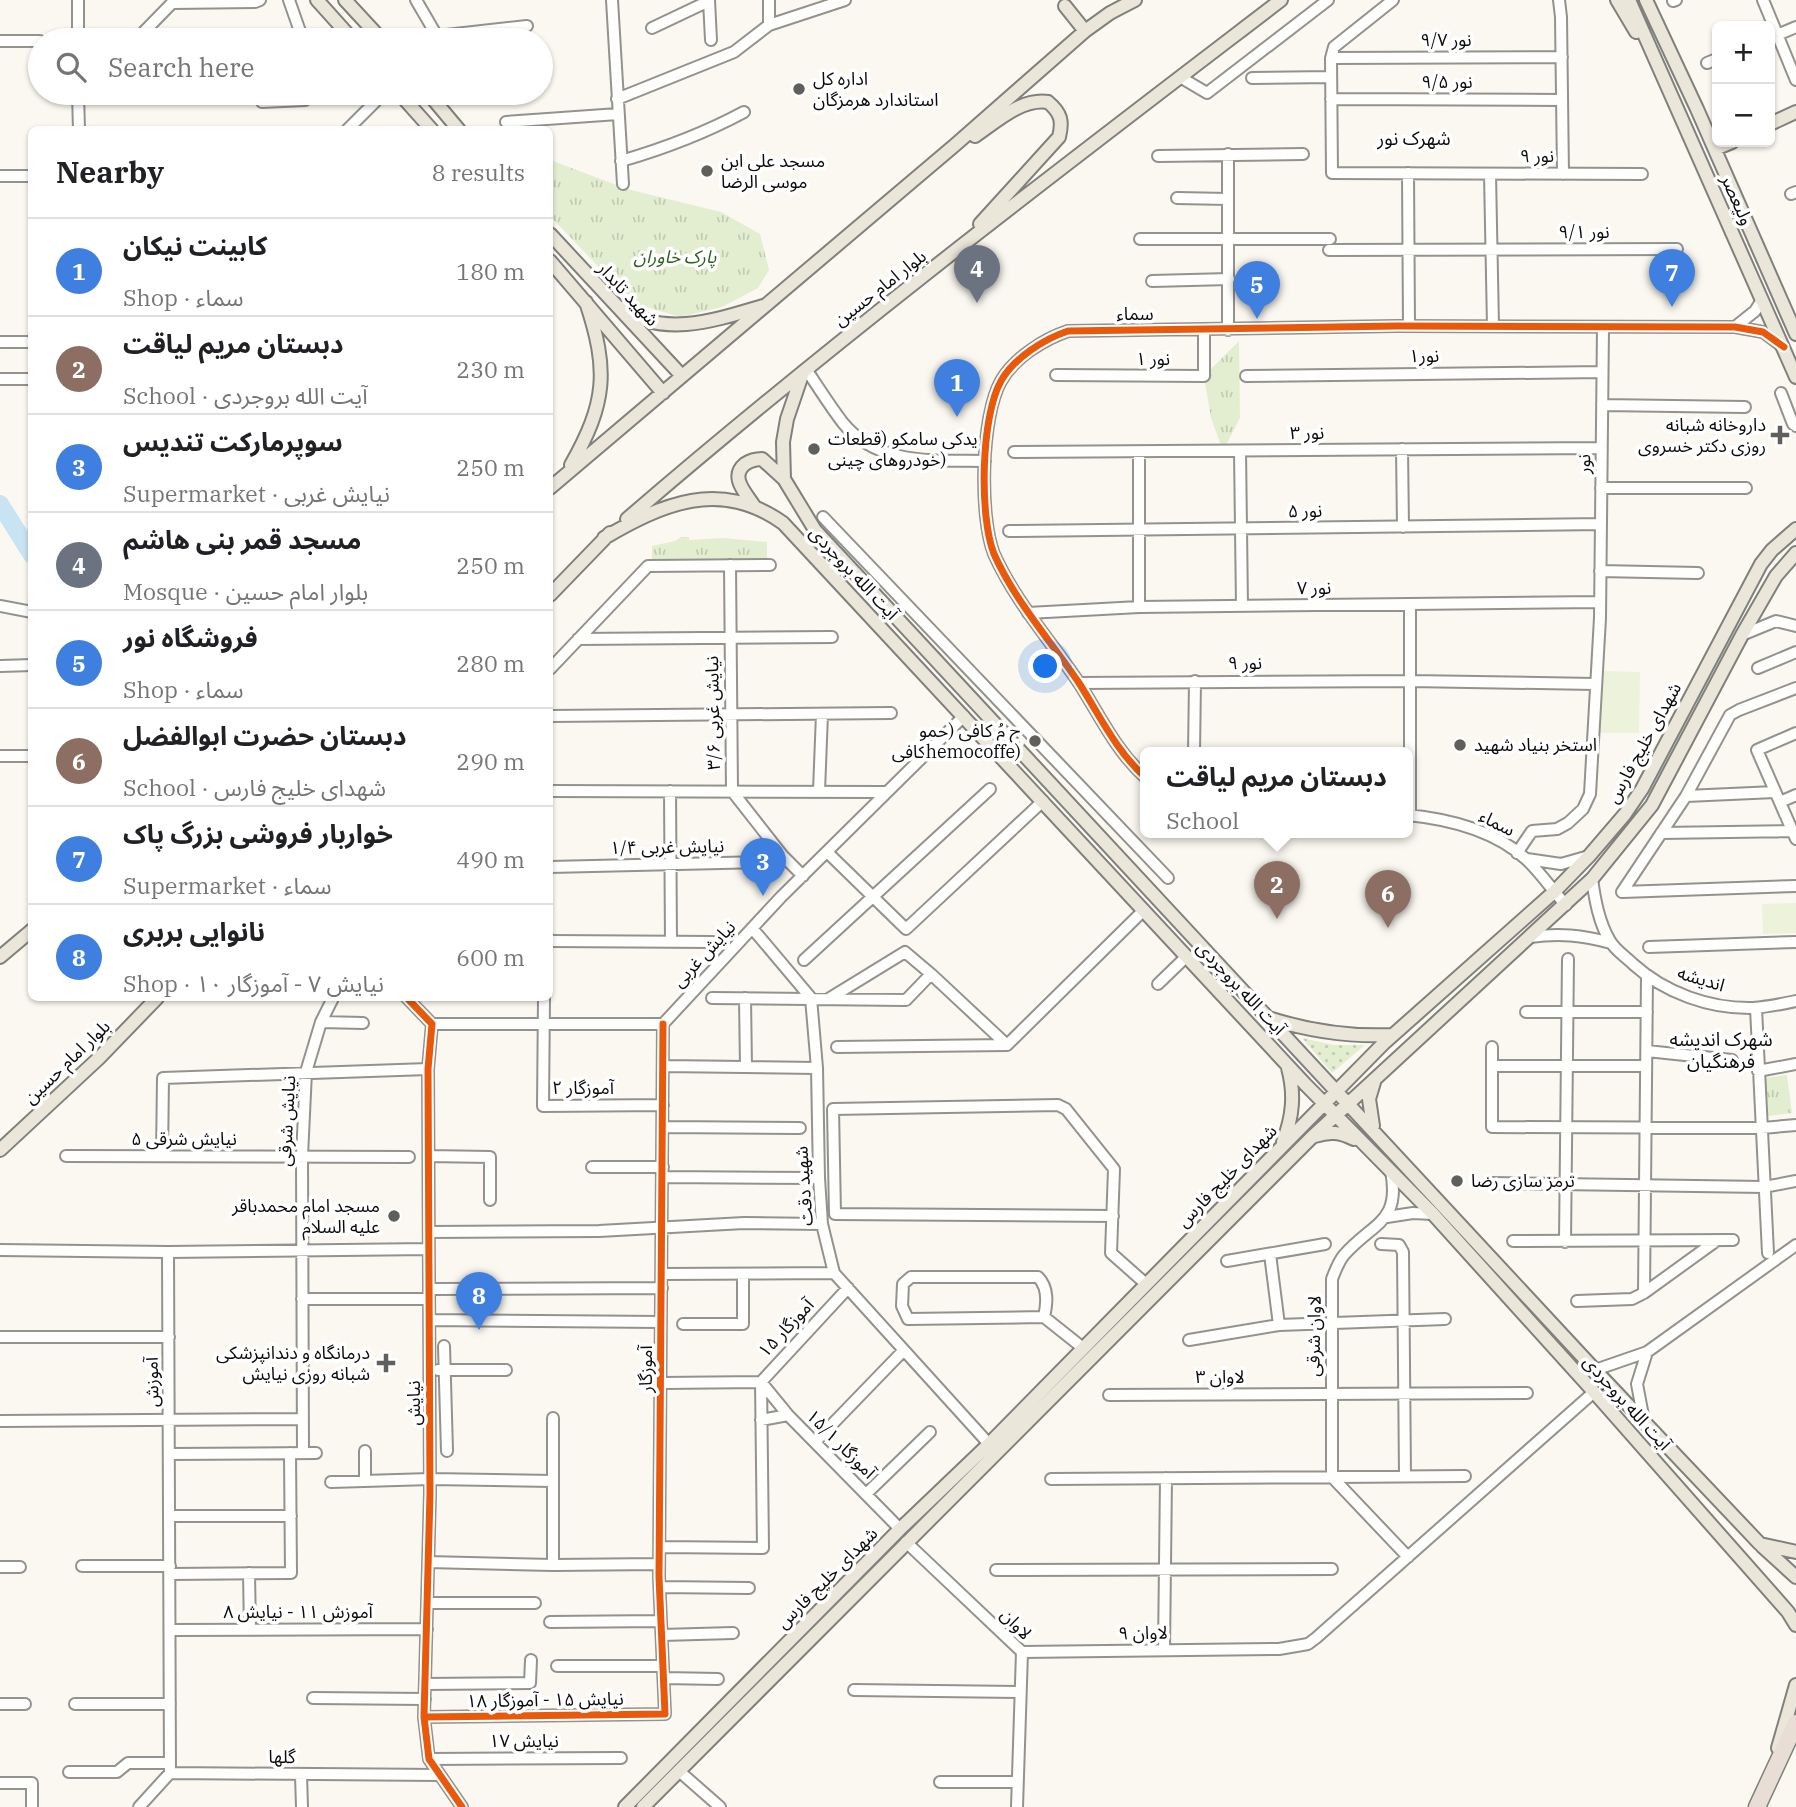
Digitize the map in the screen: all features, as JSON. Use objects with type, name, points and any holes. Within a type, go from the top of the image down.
[{"type":"highway","points":[[1757,1807],[1796,1723]]},
{"type":"main road","points":[[317,0],[342,28]]},
{"type":"main road","points":[[345,0],[371,28]]},
{"type":"main road","points":[[553,485],[955,145],[1085,31],[1128,0]]},
{"type":"main road","points":[[1115,10],[1135,0]]},
{"type":"main road","name":"بلوار امام حسین","points":[[553,592],[604,538],[725,434],[956,251],[1281,0]]},
{"type":"main road","points":[[1617,0],[1670,90]]},
{"type":"main road","name":"ولیعصر","points":[[1629,0],[1796,377]]},
{"type":"main road","name":"ولیعصر","points":[[1646,0],[1796,334]]},
{"type":"main road","points":[[1065,6],[1085,31]]},
{"type":"main road","points":[[955,145],[973,137],[1024,104],[1048,102],[1059,113],[1062,121],[1059,137],[1054,144],[956,251]]},
{"type":"main road","points":[[410,105],[428,126]]},
{"type":"main road","points":[[438,105],[456,126]]},
{"type":"main road","points":[[1775,122],[1796,112]]},
{"type":"main road","points":[[1715,149],[1720,147]]},
{"type":"main road","name":"شهید تابدار","points":[[553,237],[682,376]]},
{"type":"main road","name":"شهید تابدار","points":[[553,264],[663,393]]},
{"type":"main road","points":[[600,290],[628,312],[657,322],[684,325],[711,321],[766,305]]},
{"type":"main road","points":[[565,475],[593,423],[600,390],[599,345],[586,303]]},
{"type":"main road","points":[[641,367],[649,366],[658,359],[658,351]]},
{"type":"main road","points":[[784,480],[783,442],[787,419],[804,370]]},
{"type":"main road","points":[[754,506],[738,482],[738,473],[745,464],[754,459],[762,459],[784,480]]},
{"type":"main road","name":"آیت الله بروجردی","points":[[784,480],[815,530],[866,586],[1595,1370],[1760,1544],[1796,1577]]},
{"type":"main road","name":"آیت الله بروجردی","points":[[604,538],[651,512],[677,503],[710,500],[754,506],[783,523],[1302,1080],[1433,1214],[1792,1612],[1796,1625]]},
{"type":"main road","name":"شهدای خلیج فارس","points":[[625,1807],[906,1542],[1064,1375],[1083,1348],[1336,1090],[1392,1035],[1554,892],[1589,856],[1625,814],[1642,789],[1761,564],[1772,550],[1796,529]]},
{"type":"main road","name":"شهدای خلیج فارس","points":[[777,1663],[900,1529],[1376,1076],[1592,879],[1652,805],[1742,635],[1776,576],[1796,553]]},
{"type":"main road","points":[[0,957],[28,933]]},
{"type":"main road","name":"بلوار امام حسین","points":[[0,1150],[99,1058],[154,1001]]},
{"type":"main road","points":[[1266,1017],[1313,1030],[1347,1035],[1392,1035]]},
{"type":"main road","points":[[1282,1145],[1293,1110],[1293,1087],[1287,1064]]},
{"type":"main road","points":[[1302,1080],[1311,1076],[1315,1068]]},
{"type":"main road","points":[[1374,1130],[1369,1099],[1376,1076]]},
{"type":"main road","points":[[1311,1138],[1341,1132],[1364,1144]]},
{"type":"main road","points":[[1760,1544],[1796,1552]]},
{"type":"main road","name":"شهدای خلیج فارس","points":[[643,1807],[761,1679]]},
{"type":"main road","points":[[1766,1787],[1796,1685]]},
{"type":"street","points":[[78,0],[78,28]]},
{"type":"street","points":[[148,28],[172,3],[260,0]]},
{"type":"street","points":[[289,0],[299,28]]},
{"type":"street","points":[[416,0],[429,28]]},
{"type":"street","points":[[612,0],[623,184]]},
{"type":"street","points":[[769,0],[769,25]]},
{"type":"street","points":[[617,99],[734,52],[769,25],[845,0]]},
{"type":"street","points":[[1180,77],[1207,93],[1328,0]]},
{"type":"street","points":[[1331,99],[1331,58],[1335,47],[1394,0]]},
{"type":"street","name":"نور ۹","points":[[1331,99],[1332,173],[1563,174],[1559,0]]},
{"type":"street","points":[[1763,0],[1769,21]]},
{"type":"street","points":[[652,28],[709,1],[711,40]]},
{"type":"street","points":[[512,28],[527,26]]},
{"type":"street","points":[[1775,35],[1796,27]]},
{"type":"street","points":[[1775,40],[1796,80]]},
{"type":"street","points":[[0,41],[28,41]]},
{"type":"street","name":"نور ۹/۷","points":[[1331,58],[1562,57]]},
{"type":"street","points":[[1252,78],[1331,77]]},
{"type":"street","name":"نور ۹/۵","points":[[1331,99],[1562,100]]},
{"type":"street","points":[[78,105],[79,126]]},
{"type":"street","points":[[351,126],[372,105]]},
{"type":"street","points":[[621,161],[686,141],[744,112]]},
{"type":"street","points":[[506,122],[618,114]]},
{"type":"street","points":[[1228,154],[1228,330]]},
{"type":"street","points":[[1158,156],[1303,154]]},
{"type":"street","points":[[1408,173],[1409,326]]},
{"type":"street","points":[[1490,174],[1493,326]]},
{"type":"street","points":[[1563,174],[1642,174]]},
{"type":"street","points":[[0,176],[28,176]]},
{"type":"street","points":[[1177,198],[1228,198]]},
{"type":"street","name":"نور ۹/۱","points":[[1140,239],[1329,244],[1408,250],[1677,249]]},
{"type":"street","points":[[1152,281],[1229,279]]},
{"type":"street","points":[[1735,327],[1755,311],[1762,300]]},
{"type":"street","name":"سماء","points":[[1140,772],[1114,741],[1079,683],[1028,613],[1003,572],[987,531],[985,461],[994,402],[1003,378],[1049,337],[1068,331],[1409,326],[1735,327],[1763,332],[1784,347]]},
{"type":"street","name":"نور","points":[[1521,855],[1532,831],[1557,829],[1577,816],[1590,794],[1600,602],[1603,327]]},
{"type":"street","name":"نور ۱","points":[[1056,375],[1204,376],[1204,330]]},
{"type":"street","points":[[0,342],[28,342]]},
{"type":"street","points":[[804,370],[844,425],[862,441],[886,454],[926,460],[985,461]]},
{"type":"street","name":"نور۱","points":[[1246,376],[1602,372]]},
{"type":"street","points":[[0,379],[28,379]]},
{"type":"street","points":[[1781,393],[1796,426]]},
{"type":"street","points":[[1602,405],[1745,407]]},
{"type":"street","name":"نور ۳","points":[[1014,452],[1601,448]]},
{"type":"street","points":[[1402,449],[1403,527]]},
{"type":"street","points":[[1240,451],[1242,606]]},
{"type":"street","points":[[1139,452],[1139,607]]},
{"type":"street","points":[[1601,488],[1746,488]]},
{"type":"street","points":[[823,517],[1168,878]]},
{"type":"street","name":"نور ۵","points":[[1009,531],[1601,524]]},
{"type":"street","name":"نیایش غربی ۳/۶","points":[[730,565],[732,791],[783,856],[803,876]]},
{"type":"street","points":[[553,666],[648,566],[770,565]]},
{"type":"street","points":[[866,586],[869,565]]},
{"type":"street","points":[[1600,571],[1698,573]]},
{"type":"street","name":"نور ۷","points":[[1028,613],[1139,607],[1600,602]]},
{"type":"street","points":[[1410,604],[1410,747]]},
{"type":"street","points":[[0,606],[28,611]]},
{"type":"street","points":[[1742,635],[1776,621],[1796,626]]},
{"type":"street","points":[[578,639],[832,638]]},
{"type":"street","points":[[1758,668],[1796,652]]},
{"type":"street","points":[[1,666],[28,665]]},
{"type":"street","points":[[1194,747],[1195,681]]},
{"type":"street","name":"نور ۹","points":[[1079,683],[1411,681],[1595,684]]},
{"type":"street","points":[[958,685],[983,685]]},
{"type":"street","points":[[978,706],[983,685]]},
{"type":"street","points":[[1796,688],[1730,715],[1686,796],[1622,892],[1796,886]]},
{"type":"street","points":[[553,716],[891,713]]},
{"type":"street","points":[[819,792],[822,714]]},
{"type":"street","name":"نیایش غربی","points":[[663,1024],[752,928],[964,716]]},
{"type":"street","points":[[1661,833],[1794,835],[1757,750],[1796,733]]},
{"type":"street","points":[[0,756],[28,756]]},
{"type":"street","points":[[804,960],[990,789]]},
{"type":"street","points":[[553,791],[887,792]]},
{"type":"street","points":[[670,791],[671,942]]},
{"type":"street","points":[[1686,796],[1796,795]]},
{"type":"street","points":[[827,852],[906,929],[1043,801]]},
{"type":"street","name":"سماء","points":[[1413,816],[1467,826],[1521,855],[1566,905]]},
{"type":"street","points":[[1118,858],[1133,842]]},
{"type":"street","points":[[1521,855],[1561,864],[1589,856]]},
{"type":"street","name":"نیایش غربی ۱/۴","points":[[553,867],[768,862],[783,856]]},
{"type":"street","name":"اندیشه","points":[[1592,879],[1597,907],[1611,943],[1647,976],[1673,991],[1707,1002],[1756,1008],[1796,1001]]},
{"type":"street","points":[[837,1046],[1007,1045],[1144,910]]},
{"type":"street","points":[[752,928],[811,998]]},
{"type":"street","name":"اندیشه","points":[[1530,937],[1556,933],[1582,935],[1611,943]]},
{"type":"street","points":[[553,942],[713,942]]},
{"type":"street","points":[[1649,947],[1796,942]]},
{"type":"street","points":[[830,998],[905,952],[1007,1045]]},
{"type":"street","points":[[1158,984],[1187,956]]},
{"type":"street","points":[[1565,1242],[1568,959]]},
{"type":"street","points":[[712,998],[906,1000],[931,974]]},
{"type":"street","points":[[1644,1293],[1647,976]]},
{"type":"street","points":[[745,998],[746,1067]]},
{"type":"street","name":"شهید دقت","points":[[811,998],[817,1068],[822,1224],[834,1273],[989,1444]]},
{"type":"street","name":"نیایش شرقی","points":[[303,1453],[302,1156],[306,1072],[321,1022],[332,1001]]},
{"type":"street","points":[[410,1001],[432,1024],[663,1024]]},
{"type":"street","points":[[423,1014],[424,1001]]},
{"type":"street","points":[[544,1001],[544,1023]]},
{"type":"street","points":[[1756,1008],[1768,1252]]},
{"type":"street","points":[[1526,1012],[1647,1012]]},
{"type":"street","points":[[321,1022],[363,1023]]},
{"type":"street","name":"آموزگار ۲","points":[[544,1023],[543,1106],[663,1105]]},
{"type":"street","name":"نیایش","points":[[432,1024],[428,1069],[430,1479],[424,1717],[429,1759],[462,1807]]},
{"type":"street","name":"آموزگار","points":[[663,1024],[659,1564],[666,1714]]},
{"type":"street","points":[[1492,1047],[1492,1127],[1762,1128],[1796,1125]]},
{"type":"street","points":[[1647,1051],[1732,1060]]},
{"type":"street","points":[[1758,1071],[1796,1064]]},
{"type":"street","points":[[664,1066],[817,1068]]},
{"type":"street","points":[[1492,1066],[1646,1066]]},
{"type":"street","points":[[162,1156],[163,1078],[428,1069]]},
{"type":"street","points":[[1113,1216],[835,1214],[833,1109],[1058,1105],[1066,1109],[1114,1169],[1113,1216],[1111,1253],[1146,1284]]},
{"type":"street","points":[[663,1127],[800,1128]]},
{"type":"street","name":"نیایش شرقی ۵","points":[[66,1156],[409,1157]]},
{"type":"street","points":[[429,1156],[491,1157],[490,1200]]},
{"type":"street","points":[[592,1167],[819,1178]]},
{"type":"street","points":[[1387,1217],[1394,1194],[1391,1171]]},
{"type":"street","points":[[1491,1183],[1764,1187],[1796,1181]]},
{"type":"street","points":[[1387,1217],[1413,1213],[1433,1214]]},
{"type":"street","name":"لاوان شرقی","points":[[1332,1477],[1332,1279],[1342,1257],[1387,1217]]},
{"type":"street","points":[[429,1232],[545,1231],[744,1223],[822,1224]]},
{"type":"street","points":[[1513,1241],[1733,1240]]},
{"type":"street","points":[[1577,1301],[1632,1300],[1716,1241]]},
{"type":"street","points":[[1227,1261],[1325,1244]]},
{"type":"street","points":[[1381,1244],[1399,1245],[1403,1252],[1405,1475]]},
{"type":"street","points":[[1595,1370],[1647,1352],[1796,1245]]},
{"type":"street","points":[[0,1250],[168,1252],[429,1249]]},
{"type":"street","name":"آموزش","points":[[168,1252],[170,1768]]},
{"type":"street","points":[[1270,1254],[1279,1325]]},
{"type":"street","points":[[683,1324],[743,1324],[743,1273]]},
{"type":"street","points":[[662,1274],[834,1273]]},
{"type":"street","points":[[1044,1317],[1047,1304],[1043,1282],[1038,1277],[911,1277],[903,1284],[902,1306],[908,1318],[1044,1317],[1083,1348]]},
{"type":"street","points":[[302,1299],[662,1288]]},
{"type":"street","name":"آموزگار ۱۵","points":[[662,1382],[761,1382],[848,1289]]},
{"type":"street","points":[[429,1320],[661,1322]]},
{"type":"street","points":[[1189,1340],[1279,1325],[1445,1320]]},
{"type":"street","points":[[0,1336],[169,1336]]},
{"type":"street","points":[[444,1346],[447,1451]]},
{"type":"street","points":[[815,1442],[904,1350]]},
{"type":"street","points":[[1644,1422],[1637,1384],[1647,1352]]},
{"type":"street","points":[[430,1370],[506,1370]]},
{"type":"street","points":[[660,1547],[763,1548],[761,1382]]},
{"type":"street","name":"آموزگار ۱۵/۱","points":[[761,1382],[788,1415],[900,1529]]},
{"type":"street","name":"لاوان ۹","points":[[1022,1651],[1264,1650],[1308,1644],[1594,1392]]},
{"type":"street","name":"لاوان ۳","points":[[1109,1395],[1527,1393]]},
{"type":"street","points":[[761,1420],[788,1415]]},
{"type":"street","points":[[553,1418],[553,1565]]},
{"type":"street","points":[[0,1421],[303,1419]]},
{"type":"street","points":[[866,1494],[930,1432]]},
{"type":"street","points":[[365,1451],[365,1481]]},
{"type":"street","points":[[82,1566],[291,1573],[290,1453]]},
{"type":"street","points":[[170,1454],[316,1453]]},
{"type":"street","points":[[1051,1479],[1465,1476]]},
{"type":"street","points":[[1332,1477],[1408,1558]]},
{"type":"street","points":[[1164,1650],[1166,1478]]},
{"type":"street","points":[[331,1482],[430,1479],[553,1481]]},
{"type":"street","points":[[170,1516],[291,1516]]},
{"type":"street","name":"لاوان","points":[[906,1542],[1022,1651],[1017,1807]]},
{"type":"street","points":[[428,1562],[659,1564]]},
{"type":"street","points":[[0,1567],[20,1567]]},
{"type":"street","points":[[996,1570],[1332,1569]]},
{"type":"street","points":[[249,1573],[250,1630]]},
{"type":"street","points":[[660,1587],[749,1588]]},
{"type":"street","points":[[427,1603],[535,1603]]},
{"type":"street","points":[[550,1622],[661,1621]]},
{"type":"street","name":"آموزش ۱۱ - نیایش ۸","points":[[170,1630],[427,1629]]},
{"type":"street","points":[[662,1635],[733,1633]]},
{"type":"street","points":[[425,1684],[530,1683],[531,1660]]},
{"type":"street","points":[[556,1666],[663,1665]]},
{"type":"street","points":[[664,1678],[718,1678]]},
{"type":"street","points":[[854,1690],[1020,1692]]},
{"type":"street","points":[[313,1698],[425,1699]]},
{"type":"street","points":[[0,1704],[25,1704]]},
{"type":"street","points":[[75,1704],[170,1704]]},
{"type":"street","name":"نیایش ۱۵ - آموزگار ۱۸","points":[[424,1717],[666,1714]]},
{"type":"street","name":"نیایش ۱۷","points":[[429,1759],[621,1758]]},
{"type":"street","name":"گلها","points":[[69,1772],[117,1772],[128,1763],[170,1768],[301,1774],[439,1775]]},
{"type":"street","points":[[139,1807],[170,1768]]},
{"type":"street","points":[[679,1771],[720,1807]]},
{"type":"street","points":[[301,1774],[302,1807]]},
{"type":"street","points":[[940,1782],[1017,1782]]},
{"type":"street","points":[[0,1783],[32,1783],[32,1807]]},
{"type":"green space","name":"پارک خاوران","points":[[553,161],[627,189],[721,212],[760,234],[769,270],[758,288],[722,307],[680,317],[640,305],[615,284],[553,219]]},
{"type":"green space","points":[[1239,341],[1240,418],[1223,451],[1211,418],[1204,376]]},
{"type":"green space","points":[[689,537],[689,540],[723,538],[767,542],[767,560],[652,559],[652,546]]},
{"type":"green space","points":[[1603,671],[1640,672],[1639,733],[1600,733]]},
{"type":"green space","points":[[1796,903],[1796,933],[1763,934],[1762,904]]},
{"type":"green space","points":[[1302,1038],[1334,1045],[1365,1045],[1332,1073]]},
{"type":"green space","points":[[1787,1075],[1792,1113],[1768,1116],[1763,1078]]},
{"type":"waterway","points":[[0,504],[28,549]]},
{"type":"cycle path","points":[[1140,773],[1117,745],[1079,683],[1022,604],[1002,571],[989,537],[984,492],[989,417],[1001,381],[1030,350],[1068,331],[1397,326],[1735,327],[1763,332],[1784,347]]},
{"type":"cycle path","points":[[410,1001],[432,1024],[428,1069],[430,1494],[424,1717],[429,1759],[462,1807]]},
{"type":"cycle path","points":[[424,1717],[665,1714],[659,1577],[663,1024]]},
{"type":"place","name":"اداره کل استاندارد هرمزگان","points":[[799,89]]},
{"type":"place","name":"مسجد علی ابن موسی الرضا","points":[[707,171]]},
{"type":"place","name":"مسجد قمر بنی هاشم","points":[[977,303]]},
{"type":"place","name":"خواربار فروشی بزرگ پاک","points":[[1672,307]]},
{"type":"place","name":"فروشگاه نور","points":[[1257,319]]},
{"type":"place","name":"کابینت نیکان","points":[[957,417]]},
{"type":"place","name":"داروخانه شبانه روزی دکتر خسروی","points":[[1780,435]]},
{"type":"place","name":"یدکی سامکو (قطعات خودروهای چینی)","points":[[814,449]]},
{"type":"place","name":"حِ مُ کافی (حمو کافیhemocoffe)","points":[[1035,741]]},
{"type":"place","name":"استخر بنیاد شهید","points":[[1460,745]]},
{"type":"place","name":"سوپرمارکت تندیس","points":[[763,896]]},
{"type":"place","name":"دبستان مریم لیاقت","points":[[1277,919]]},
{"type":"place","name":"دبستان حضرت ابوالفضل","points":[[1388,928]]},
{"type":"place","name":"ترمز سازی رضا","points":[[1457,1181]]},
{"type":"place","name":"مسجد امام محمدباقر علیه السلام","points":[[394,1216]]},
{"type":"place","name":"نانوایی بربری","points":[[479,1330]]},
{"type":"place","name":"درمانگاه و دندانپزشکی شبانه روزی نیایش","points":[[386,1363]]},
{"type":"district","name":"شهرک نور","points":[[1414,138]]},
{"type":"district","name":"شهرک اندیشه فرهنگیان","points":[[1721,1050]]}]
